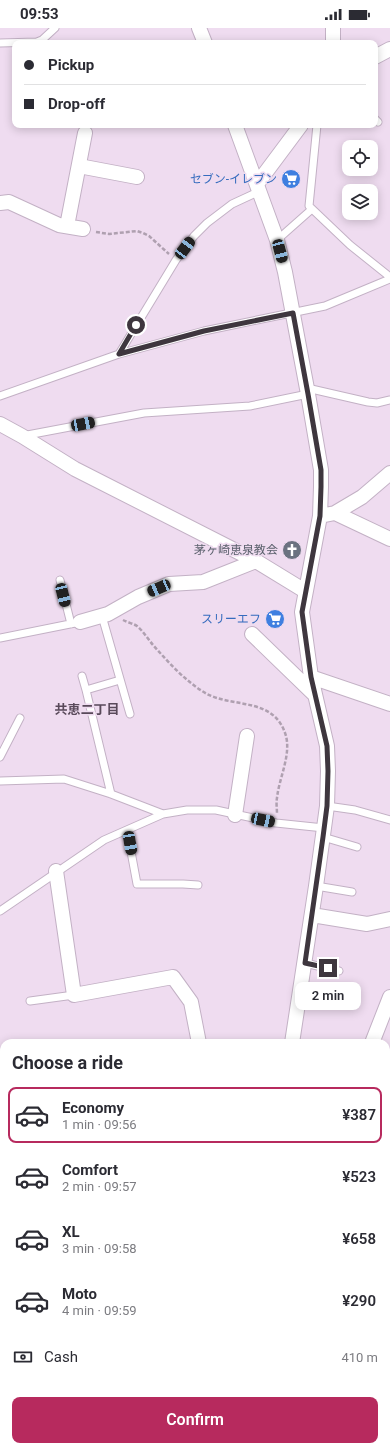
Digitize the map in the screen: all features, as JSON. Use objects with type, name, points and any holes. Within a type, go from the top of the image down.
[{"type":"street","points":[[200,28],[204,40]]},
{"type":"street","points":[[333,28],[333,40]]},
{"type":"street","points":[[378,55],[390,49]]},
{"type":"street","points":[[235,128],[277,240],[285,272],[308,391],[321,470],[320,516],[302,612],[311,677],[327,746],[327,806],[301,991],[296,1039]]},
{"type":"street","points":[[258,188],[299,128]]},
{"type":"street","points":[[67,226],[85,133]]},
{"type":"street","points":[[79,166],[137,177]]},
{"type":"street","points":[[0,202],[9,202],[59,225],[83,229]]},
{"type":"street","points":[[0,424],[22,436],[75,470],[256,561],[305,591]]},
{"type":"street","points":[[320,516],[335,513],[362,497],[390,473]]},
{"type":"street","points":[[335,513],[390,539]]},
{"type":"street","points":[[75,623],[105,615],[138,597],[169,584],[202,582],[256,561]]},
{"type":"street","points":[[252,634],[315,696]]},
{"type":"street","points":[[311,677],[390,704]]},
{"type":"street","points":[[235,814],[247,736]]},
{"type":"street","points":[[56,871],[74,995],[173,977],[191,1002],[198,1039]]},
{"type":"street","points":[[312,915],[366,924],[390,919]]},
{"type":"street","points":[[374,1039],[390,997]]},
{"type":"lane","points":[[42,40],[55,28]]},
{"type":"lane","points":[[0,43],[12,43]]},
{"type":"lane","points":[[0,396],[119,354],[204,331],[325,306],[390,278],[350,245],[309,206],[317,128]]},
{"type":"lane","points":[[119,354],[176,260],[194,236],[207,223],[232,204],[258,188]]},
{"type":"lane","points":[[277,240],[312,209]]},
{"type":"lane","points":[[22,436],[144,413],[250,406],[308,391],[377,403],[390,400]]},
{"type":"lane","points":[[0,638],[75,623],[60,580]]},
{"type":"lane","points":[[105,615],[120,680],[130,714]]},
{"type":"lane","points":[[82,676],[111,794]]},
{"type":"lane","points":[[86,690],[120,680]]},
{"type":"lane","points":[[0,757],[20,718]]},
{"type":"lane","points":[[0,781],[64,779],[111,794],[163,814]]},
{"type":"lane","points":[[327,806],[355,810],[390,820]]},
{"type":"lane","points":[[0,911],[56,871],[104,840],[163,814],[187,810],[216,810],[324,833],[357,847]]},
{"type":"lane","points":[[127,830],[137,884],[198,885]]},
{"type":"lane","points":[[316,886],[352,892]]},
{"type":"lane","points":[[305,963],[339,971]]},
{"type":"lane","points":[[301,991],[334,1000]]},
{"type":"lane","points":[[30,1001],[74,995]]},
{"type":"path","points":[[83,229],[84,231],[109,234],[137,231],[148,236],[176,260]]},
{"type":"path","points":[[105,615],[137,626],[153,645],[194,687],[210,695],[228,701],[253,704],[271,713],[279,721],[286,736],[287,753],[277,799],[276,823]]},
{"type":"place","name":"セブン-イレブン","points":[[291,179]]},
{"type":"place","name":"茅ヶ崎恵泉教会","points":[[292,550]]},
{"type":"place","name":"スリーエフ","points":[[275,619]]},
{"type":"district","name":"共恵二丁目","points":[[87,709]]},
{"type":"route","points":[[136,325],[119,354],[204,331],[293,313],[321,470],[320,516],[302,612],[311,677],[327,746],[328,771],[327,806],[305,963],[328,968]]}]
